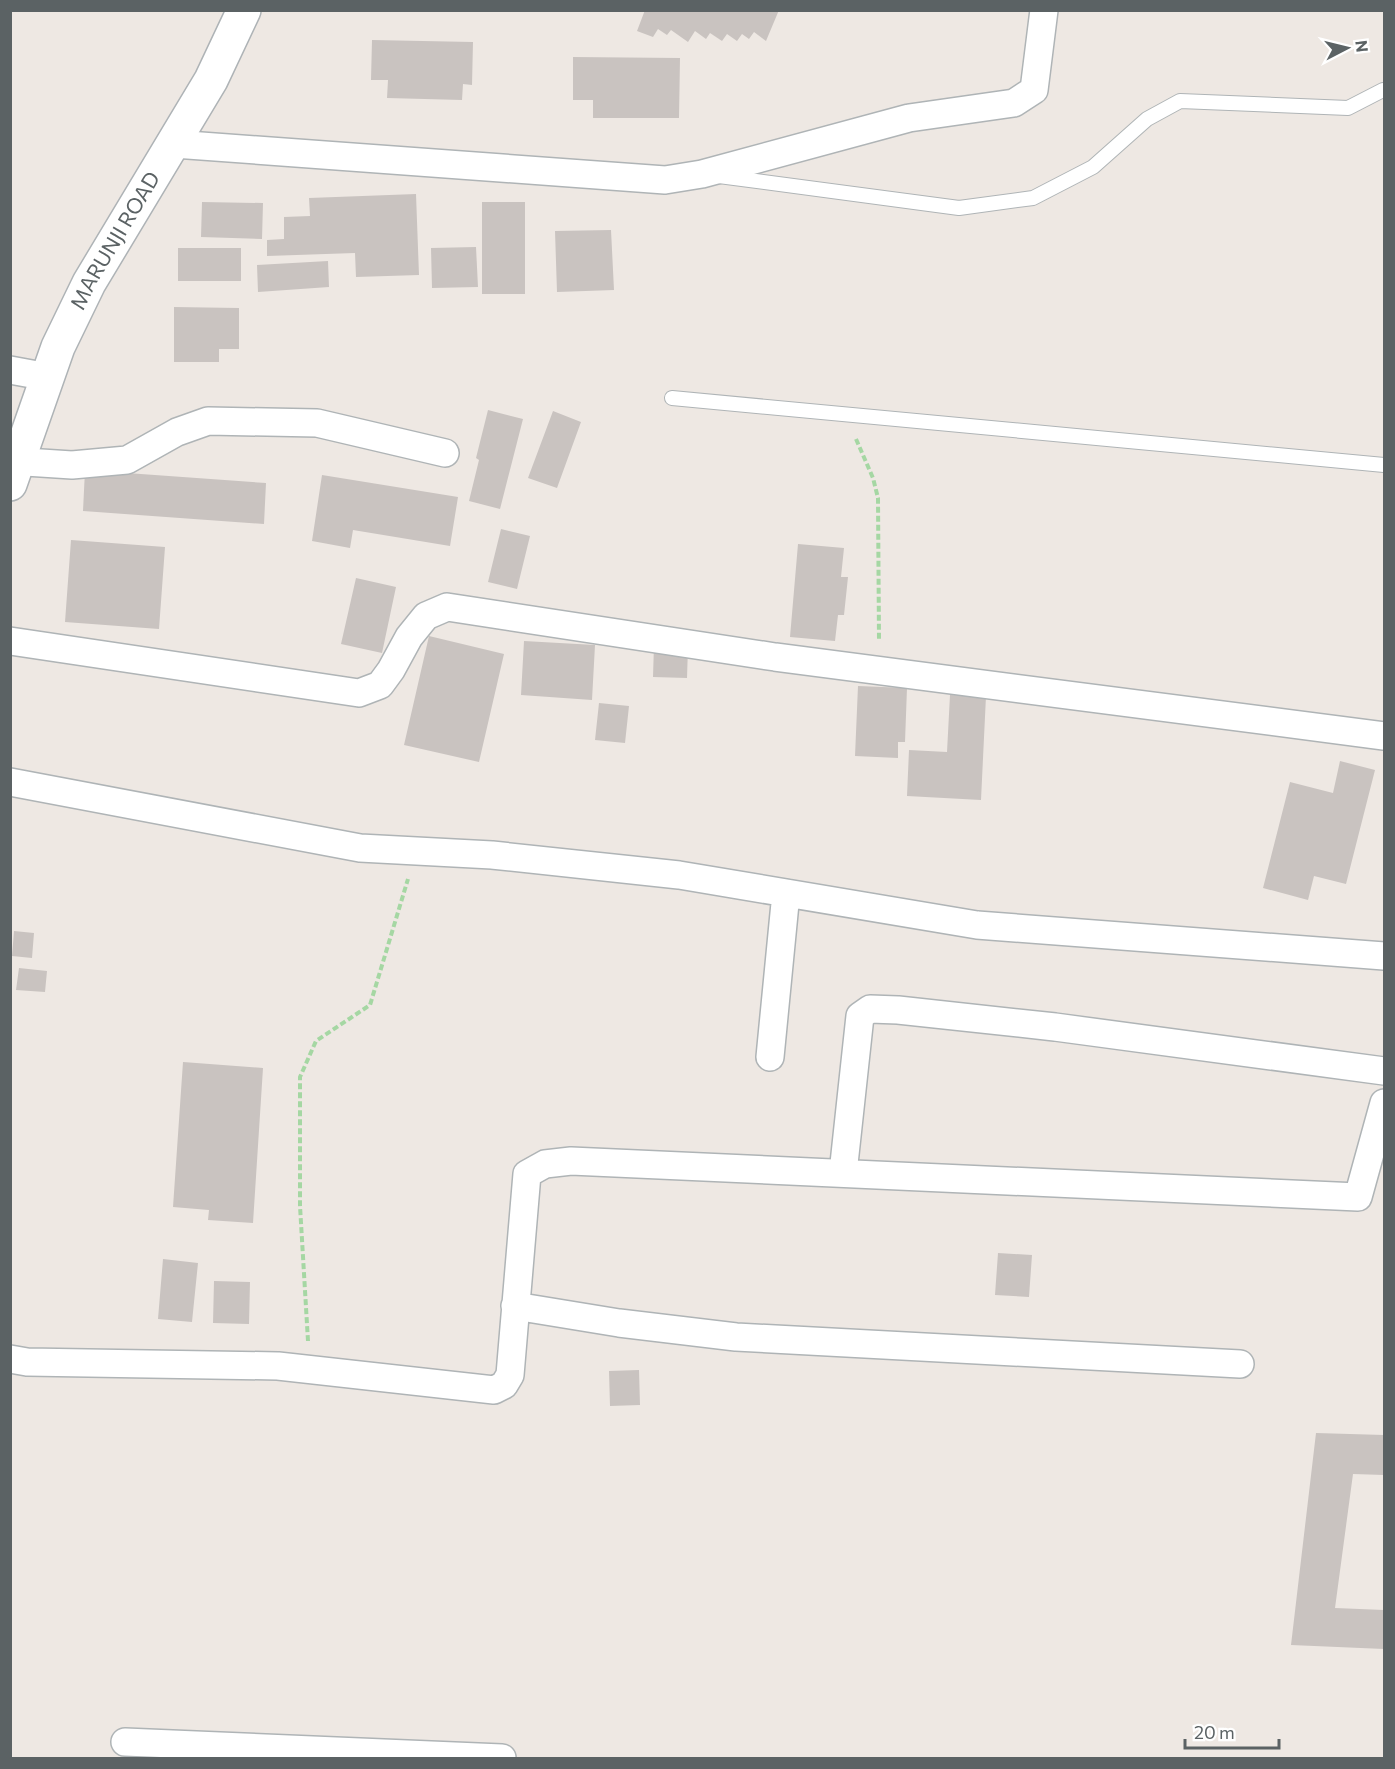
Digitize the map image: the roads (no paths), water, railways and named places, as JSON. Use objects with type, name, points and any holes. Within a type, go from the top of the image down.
[{"type":"street","name":"MARUNJI ROAD","points":[[13,469],[58,347],[89,283],[211,80],[244,10]]},
{"type":"street","points":[[174,144],[666,180],[702,174],[909,118],[1014,103],[1034,90],[1044,10]]},
{"type":"street","points":[[10,370],[48,377]]},
{"type":"street","points":[[13,469],[128,460],[177,432],[208,421],[316,423],[445,453]]},
{"type":"street","points":[[10,642],[359,693],[380,685],[409,637],[426,616],[447,607],[775,657],[1384,736]]},
{"type":"street","points":[[10,782],[360,848],[492,855],[679,875],[977,925],[1384,956]]},
{"type":"street","points":[[770,1057],[786,893]]},
{"type":"street","points":[[843,1173],[860,1016],[870,1009],[1055,1027],[1384,1071]]},
{"type":"street","points":[[10,1359],[27,1362],[180,1363],[310,1368],[494,1390],[504,1385],[510,1375],[527,1174],[545,1164],[571,1161],[1358,1197],[1384,1103]]},
{"type":"street","points":[[515,1306],[619,1323],[736,1337],[1240,1364]]},
{"type":"street","points":[[125,1742],[502,1758]]},
{"type":"lane","points":[[702,174],[959,208],[1033,198],[1093,167],[1147,118],[1180,101],[1348,108],[1383,90]]},
{"type":"lane","points":[[672,398],[1384,465]]}]
